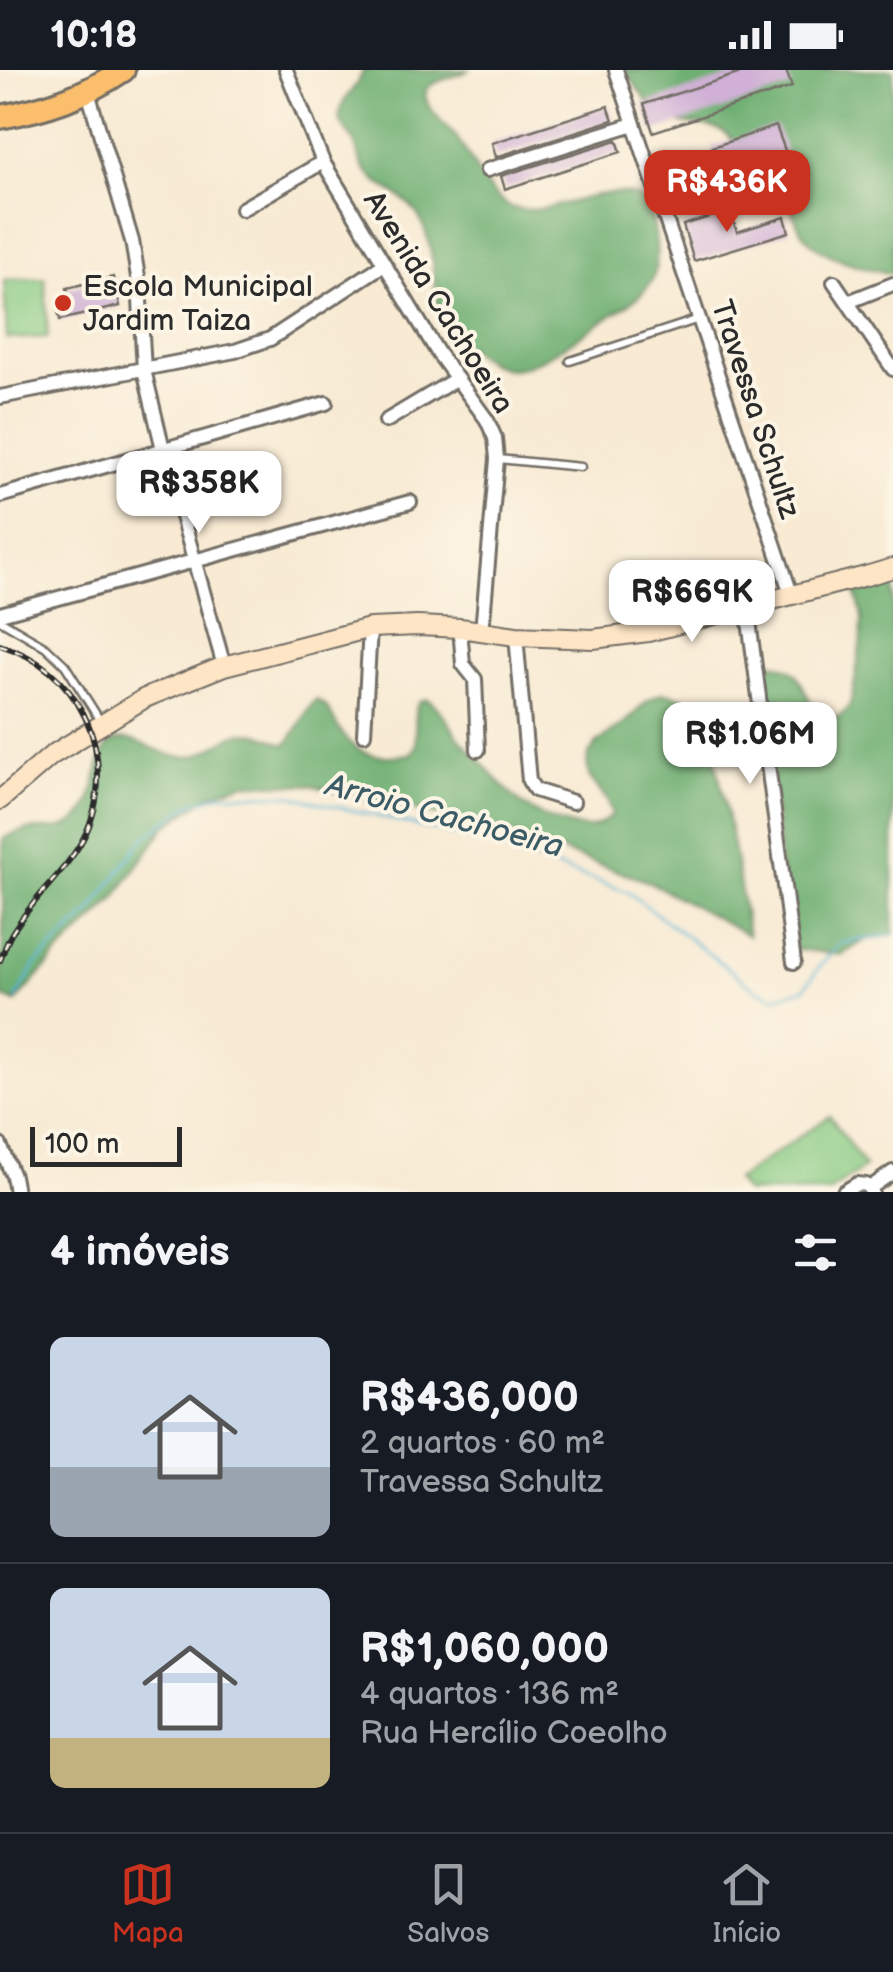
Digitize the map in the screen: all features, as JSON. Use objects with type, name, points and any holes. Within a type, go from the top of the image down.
[{"type":"highway","points":[[0,117],[88,92],[123,70]]},
{"type":"main road","points":[[0,800],[52,755],[145,698],[224,666],[370,628],[418,626],[516,636],[593,638],[648,632],[893,568]]},
{"type":"street","name":"Avenida Cachoeira","points":[[286,70],[323,162],[383,265],[487,420],[494,438],[497,459],[482,631]]},
{"type":"street","name":"Travessa Schultz","points":[[616,70],[628,86],[634,124],[649,149],[791,594]]},
{"type":"street","points":[[88,92],[132,242],[139,283],[144,370],[224,666]]},
{"type":"street","points":[[487,170],[634,124]]},
{"type":"street","points":[[242,209],[323,162]]},
{"type":"street","points":[[0,397],[235,351],[270,339],[383,265]]},
{"type":"street","points":[[834,282],[891,362]]},
{"type":"street","points":[[848,302],[893,284]]},
{"type":"street","points":[[386,421],[456,379]]},
{"type":"street","points":[[0,496],[326,402]]},
{"type":"street","points":[[0,617],[410,502]]},
{"type":"street","points":[[747,606],[794,962]]},
{"type":"street","points":[[364,734],[370,628]]},
{"type":"street","points":[[460,628],[463,664],[476,679],[478,750]]},
{"type":"street","points":[[516,636],[529,782],[535,790],[573,802]]},
{"type":"street","points":[[0,1145],[14,1176],[16,1192]]},
{"type":"street","points":[[844,1192],[853,1185],[868,1188],[893,1172]]},
{"type":"lane","points":[[570,361],[700,318]]},
{"type":"lane","points":[[497,459],[581,467]]},
{"type":"lane","points":[[0,617],[46,646],[65,664],[102,723]]},
{"type":"green space","points":[[363,70],[469,70],[431,86],[426,98],[489,188],[505,204],[542,209],[621,193],[642,201],[652,221],[657,247],[655,272],[647,287],[586,332],[525,366],[502,368],[466,347],[441,317],[429,242],[421,221],[409,205],[365,170],[340,120],[342,104]]},
{"type":"green space","points":[[625,70],[893,70],[893,274],[845,261],[811,243],[785,200],[752,169],[729,136],[662,114],[641,94]]},
{"type":"green space","points":[[45,278],[48,337],[7,339],[4,280]]},
{"type":"green space","points":[[893,570],[893,935],[865,940],[842,955],[787,948],[762,674],[772,663],[790,669],[819,713],[830,720],[843,713],[853,690],[862,625],[853,586]]},
{"type":"green space","points":[[662,693],[691,703],[711,744],[748,935],[649,882],[507,832],[310,785],[244,783],[210,795],[165,827],[112,902],[16,1002],[3,997],[4,838],[32,829],[66,826],[81,816],[92,795],[105,750],[117,740],[183,757],[195,756],[239,734],[258,734],[285,745],[316,700],[328,709],[354,746],[379,756],[399,756],[410,754],[416,746],[415,710],[419,701],[428,699],[518,800],[548,818],[589,828],[612,815],[608,802],[589,776],[589,754],[647,701]]},
{"type":"green space","points":[[830,1116],[865,1167],[829,1192],[745,1192],[736,1180]]},
{"type":"building","points":[[750,70],[786,70],[792,87],[653,132],[644,104]]},
{"type":"building","points":[[608,106],[613,120],[496,157],[492,143]]},
{"type":"building","points":[[776,126],[786,153],[713,177],[714,183],[674,196],[665,168],[714,153],[712,147]]},
{"type":"building","points":[[617,140],[621,152],[505,189],[501,176]]},
{"type":"building","points":[[730,211],[737,232],[785,217],[789,232],[694,261],[683,225]]},
{"type":"building","points":[[113,277],[120,306],[60,320],[56,302],[69,299],[67,288]]},
{"type":"waterway","name":"Arroio Cachoeira","points":[[16,999],[36,964],[90,912],[144,838],[188,805],[222,794],[288,795],[485,842],[628,892],[755,989],[776,997],[804,989],[841,943],[893,935]]},
{"type":"railway","points":[[0,645],[39,663],[78,704],[91,731],[98,776],[96,802],[80,844],[12,933],[0,961]]},
{"type":"place","name":"Escola Municipal Jardim Taiza","points":[[63,303]]}]
